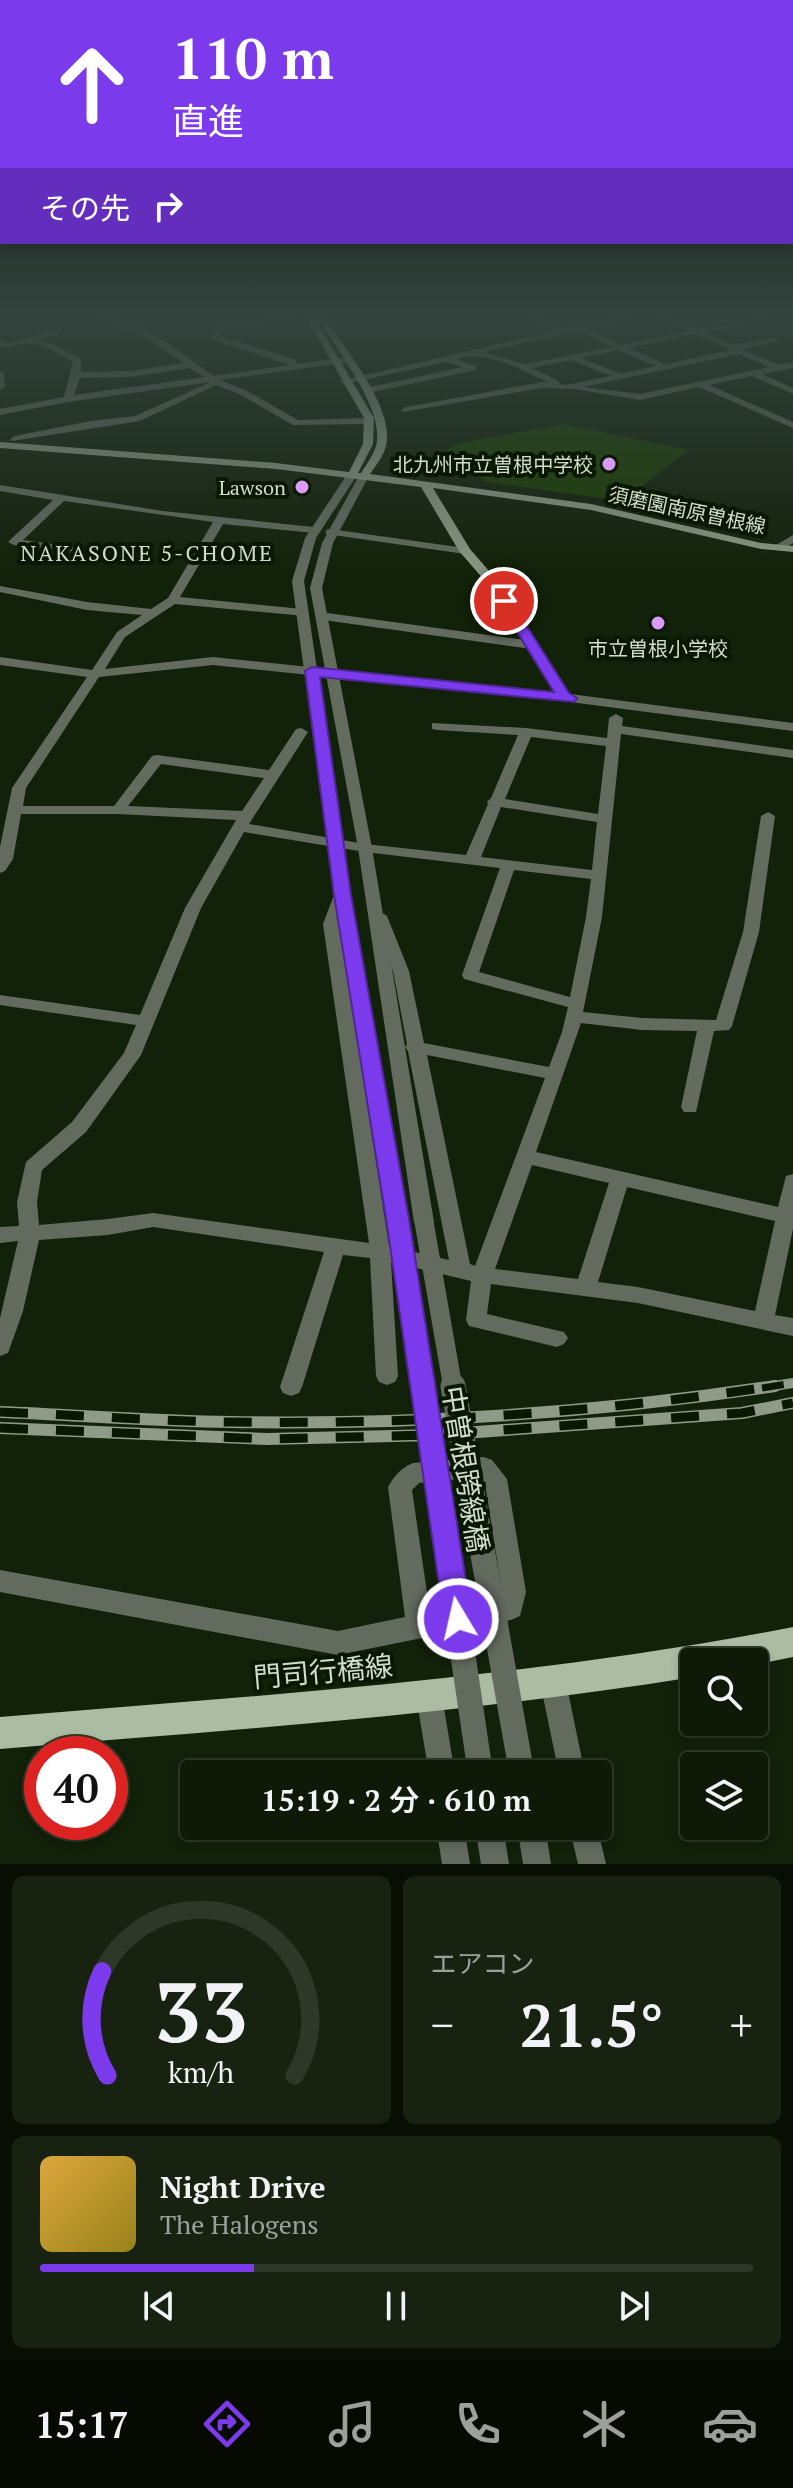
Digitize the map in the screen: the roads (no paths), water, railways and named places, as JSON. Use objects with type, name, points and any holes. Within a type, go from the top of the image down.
[{"type":"main road","points":[[358,404],[369,421],[368,444],[358,475]]},
{"type":"main road","points":[[358,475],[382,445],[382,421],[374,404]]},
{"type":"main road","name":"須磨園南原曽根線","points":[[7,443],[358,475],[425,484],[591,507],[780,547]]},
{"type":"main road","points":[[425,484],[465,551],[490,579],[564,696],[570,698]]},
{"type":"main road","name":"門司行橋線","points":[[0,1733],[429,1696],[553,1682],[793,1642]]},
{"type":"street","points":[[46,404],[1,414],[7,443],[90,424],[137,419],[168,404]]},
{"type":"street","points":[[263,404],[296,423],[369,421]]},
{"type":"street","points":[[406,410],[439,404]]},
{"type":"street","points":[[745,404],[793,425]]},
{"type":"street","points":[[358,475],[330,532],[319,562],[316,588],[334,673],[373,900],[401,971],[414,1047],[472,1273],[476,1320],[557,1338]]},
{"type":"street","name":"中曽根跨線橋","points":[[358,475],[314,530],[300,567],[302,613],[342,895],[399,1225],[479,1760]]},
{"type":"street","points":[[0,488],[219,521],[314,530]]},
{"type":"street","points":[[61,498],[14,542],[74,550]]},
{"type":"street","points":[[0,868],[19,788],[121,635],[173,600],[219,521]]},
{"type":"street","points":[[330,532],[465,551]]},
{"type":"street","points":[[780,547],[793,538]]},
{"type":"street","points":[[780,547],[793,551]]},
{"type":"street","points":[[0,589],[87,606],[154,613]]},
{"type":"street","points":[[173,600],[302,613]]},
{"type":"street","points":[[320,616],[532,645]]},
{"type":"street","points":[[0,661],[95,674],[213,661],[570,698],[793,727]]},
{"type":"street","points":[[472,1273],[526,1157],[576,1010],[594,917],[617,705]]},
{"type":"street","points":[[437,726],[614,736],[793,754]]},
{"type":"street","points":[[0,1347],[13,1311],[30,1233],[27,1202],[33,1167],[90,1114],[132,1055],[193,908],[301,732]]},
{"type":"street","points":[[472,860],[526,732]]},
{"type":"street","points":[[118,810],[157,759],[272,775]]},
{"type":"street","points":[[494,802],[603,819]]},
{"type":"street","points":[[15,810],[118,810],[243,822],[365,848],[598,875]]},
{"type":"street","points":[[508,866],[470,975],[576,1010],[642,1024],[723,1026],[751,932],[768,816]]},
{"type":"street","points":[[342,895],[331,924],[380,1252],[387,1376]]},
{"type":"street","name":"中曽根跨線橋","points":[[373,900],[424,1222],[520,1760]]},
{"type":"street","points":[[0,1000],[145,1021]]},
{"type":"street","points":[[690,1107],[707,1026]]},
{"type":"street","points":[[414,1047],[556,1074]]},
{"type":"street","points":[[526,1157],[790,1217]]},
{"type":"street","points":[[586,1288],[619,1180]]},
{"type":"street","points":[[763,1321],[790,1217],[793,1181]]},
{"type":"street","points":[[0,1235],[153,1220],[380,1252],[472,1273],[638,1295],[793,1327]]},
{"type":"street","points":[[291,1387],[335,1248]]},
{"type":"street","points":[[0,1581],[338,1643],[511,1608],[514,1592],[496,1479],[484,1467],[413,1473],[400,1487],[419,1626]]},
{"type":"street","points":[[553,1682],[569,1760]]},
{"type":"street","points":[[429,1696],[440,1760]]},
{"type":"street","points":[[452,1840],[456,1864]]},
{"type":"street","points":[[491,1840],[495,1864]]},
{"type":"street","points":[[533,1840],[537,1864]]},
{"type":"street","points":[[586,1840],[592,1864]]},
{"type":"railway","points":[[771,1386],[793,1383]]},
{"type":"railway","points":[[0,1412],[202,1421],[435,1419],[572,1410],[771,1386]]},
{"type":"railway","points":[[762,1388],[771,1386]]},
{"type":"railway","points":[[0,1428],[267,1439],[435,1435],[742,1413],[793,1403]]},
{"type":"place","name":"北九州市立曽根中学校","points":[[609,464]]},
{"type":"place","name":"Lawson","points":[[302,487]]},
{"type":"place","name":"市立曽根小学校","points":[[658,623]]},
{"type":"district","name":"NAKASONE 5-CHOME","points":[[147,552]]}]
